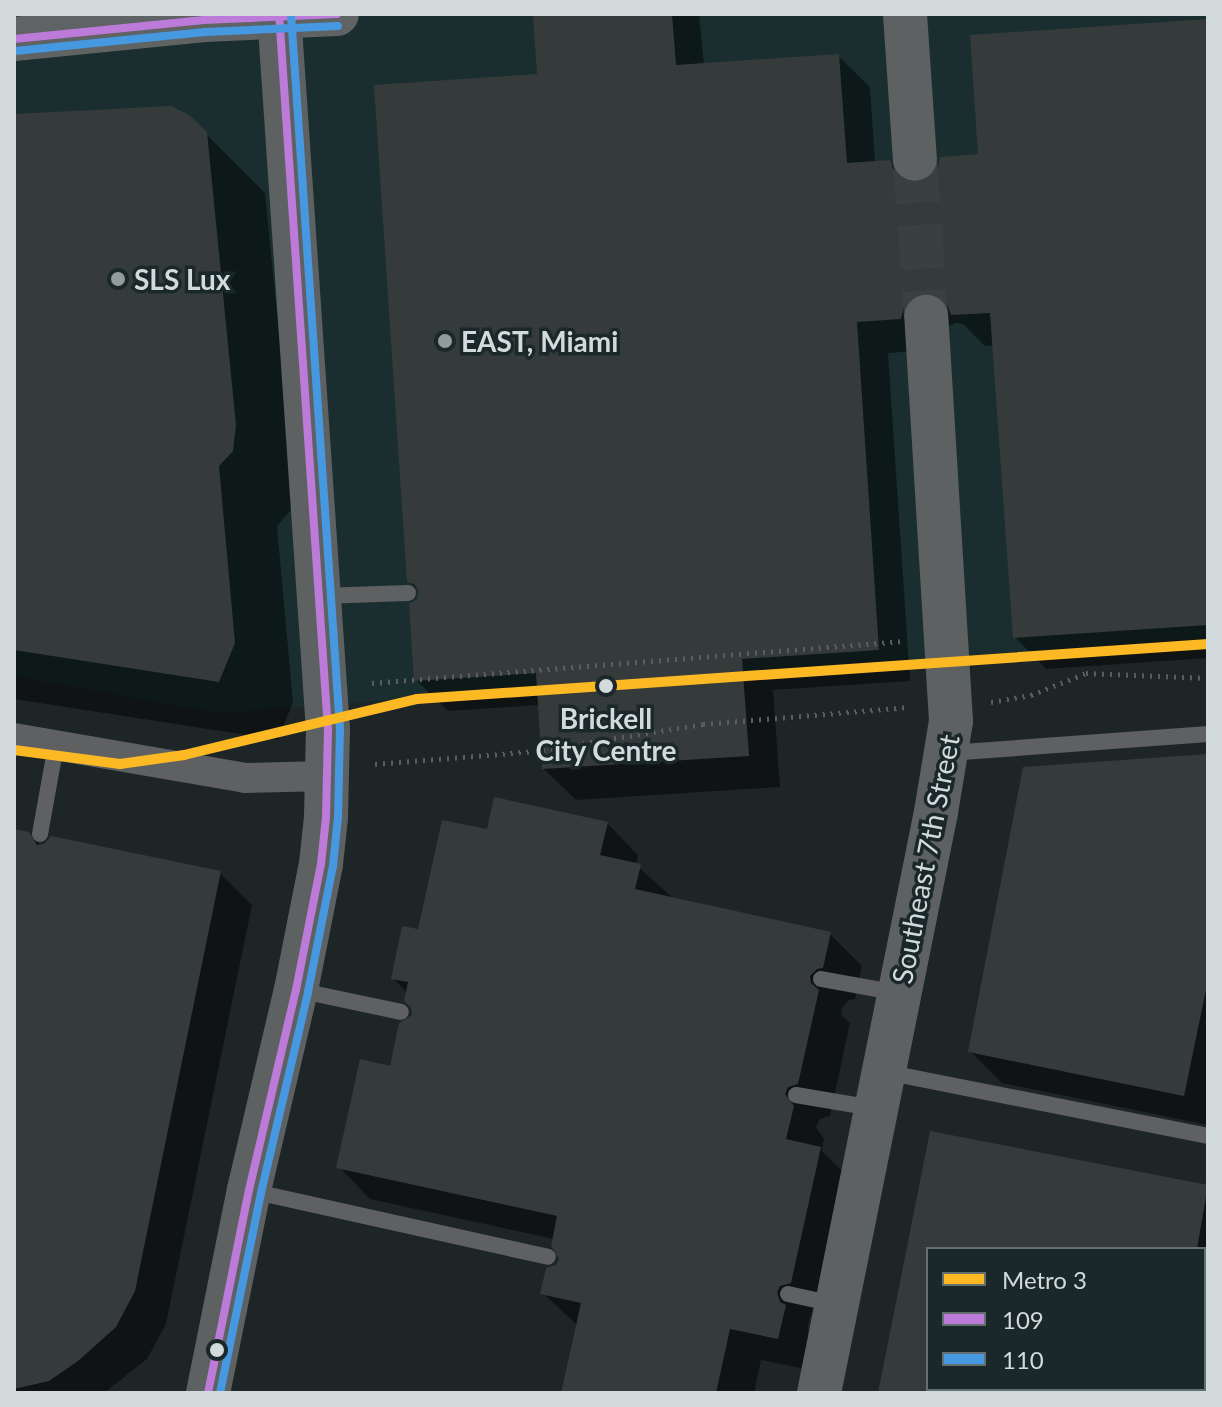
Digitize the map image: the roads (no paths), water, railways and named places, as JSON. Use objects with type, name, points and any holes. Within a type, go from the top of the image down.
[{"type":"main road","points":[[14,39],[144,20],[337,14]]},
{"type":"main road","points":[[905,14],[915,159]]},
{"type":"main road","points":[[208,1393],[321,864],[327,776],[328,730],[279,15]]},
{"type":"main road","name":"Southeast 7th Street","points":[[819,1393],[951,721],[926,317]]},
{"type":"street","points":[[14,738],[245,778],[327,776]]},
{"type":"lane","points":[[317,596],[408,593]]},
{"type":"lane","points":[[947,753],[1208,734]]},
{"type":"lane","points":[[40,834],[56,745]]},
{"type":"lane","points":[[821,979],[899,993]]},
{"type":"lane","points":[[296,990],[401,1012]]},
{"type":"lane","points":[[796,1095],[880,1090],[1208,1136]]},
{"type":"lane","points":[[249,1190],[548,1257]]},
{"type":"lane","points":[[788,1294],[836,1305]]},
{"type":"tunnel","points":[[915,159],[926,317]]},
{"type":"metro line","name":"3","points":[[14,750],[120,764],[184,755],[417,699],[1208,644]]},
{"type":"place","name":"SLS Lux","points":[[118,279]]},
{"type":"place","name":"EAST, Miami","points":[[445,341]]},
{"type":"place","name":"Brickell City Centre","points":[[606,686]]}]
